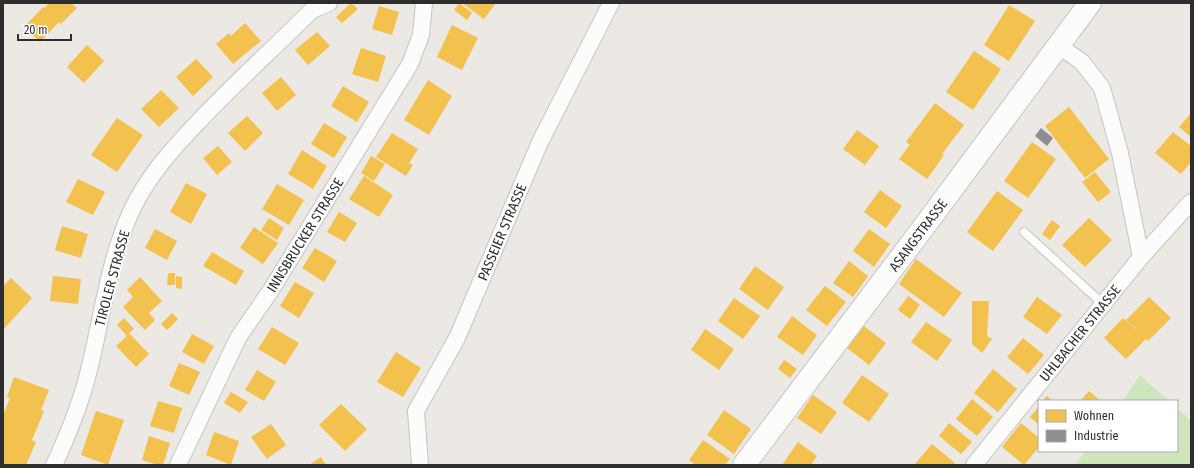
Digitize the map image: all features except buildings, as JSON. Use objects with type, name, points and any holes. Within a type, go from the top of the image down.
[{"type":"street","name":"TIROLER STRASSE","points":[[54,465],[72,423],[83,391],[118,245],[141,192],[164,159],[218,101],[312,10],[329,3]]},
{"type":"street","name":"INNSBRUCKER STRASSE","points":[[178,465],[238,338],[271,290],[410,64],[421,36],[424,3]]},
{"type":"street","name":"PASSEIER STRASSE","points":[[420,465],[416,411],[457,338],[540,142],[611,3]]},
{"type":"street","name":"ASANGSTRASSE","points":[[744,465],[1090,3]]},
{"type":"street","points":[[1059,46],[1082,62],[1102,88],[1120,153],[1141,257]]},
{"type":"street","name":"UHLBACHER STRASSE","points":[[974,465],[1141,257],[1191,202]]},
{"type":"lane","points":[[1024,232],[1104,304]]},
{"type":"green space","points":[[1140,375],[1168,400],[1124,400]]},
{"type":"green space","points":[[1178,409],[1191,421],[1191,465],[1075,465],[1085,452],[1178,452]]}]
